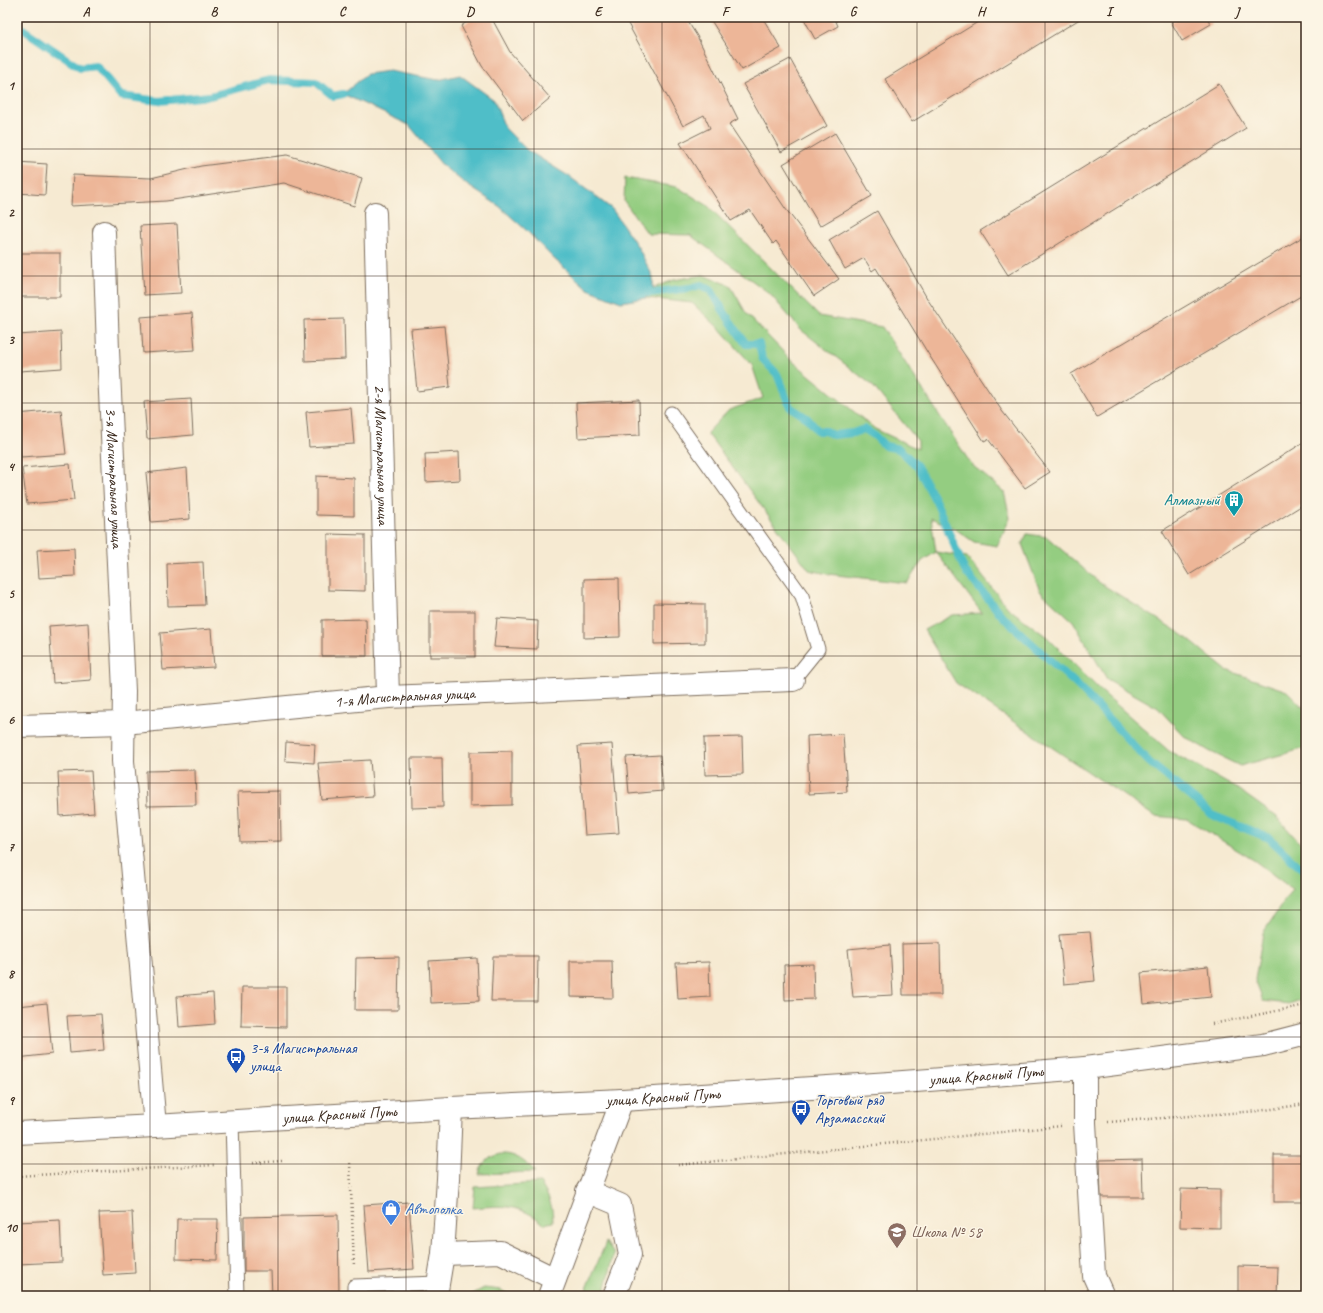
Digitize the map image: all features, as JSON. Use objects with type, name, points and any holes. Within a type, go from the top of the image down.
[{"type":"street","name":"2-я Магистральная улица","points":[[375,213],[388,697]]},
{"type":"street","name":"3-я Магистральная улица","points":[[104,232],[124,691],[122,761],[155,1126]]},
{"type":"street","name":"1-я Магистральная улица","points":[[17,726],[124,723],[388,697],[793,680]]},
{"type":"street","name":"улица Красный Путь","points":[[17,1133],[451,1108],[622,1100],[890,1083],[1085,1068],[1263,1045],[1306,1034]]},
{"type":"street","points":[[1085,1068],[1086,1123],[1094,1276],[1103,1296]]},
{"type":"street","points":[[443,1254],[500,1252],[552,1288],[622,1100]]},
{"type":"street","points":[[437,1290],[443,1254],[451,1108]]},
{"type":"street","points":[[587,1191],[620,1205],[630,1255],[614,1296]]},
{"type":"lane","points":[[671,412],[802,596],[818,649],[793,680]]},
{"type":"lane","points":[[232,1121],[237,1296]]},
{"type":"lane","points":[[354,1291],[437,1290]]},
{"type":"path","points":[[1212,1024],[1306,1005]]},
{"type":"path","points":[[678,1164],[1086,1123],[1258,1110],[1306,1104]]},
{"type":"path","points":[[17,1176],[282,1162]]},
{"type":"path","points":[[350,1163],[354,1291]]},
{"type":"green space","points":[[625,178],[677,187],[707,205],[819,316],[882,327],[971,464],[1004,492],[1010,518],[997,546],[974,542],[954,528],[931,518],[936,552],[922,561],[907,583],[828,574],[809,570],[707,433],[729,410],[763,398],[752,365],[719,328],[692,303],[646,298],[653,288],[674,280],[703,275],[730,285],[746,313],[791,360],[875,429],[918,449],[918,441],[872,385],[801,330],[769,293],[690,235],[648,234],[624,201]]},
{"type":"green space","points":[[1027,534],[1047,537],[1100,583],[1183,635],[1226,670],[1287,691],[1306,710],[1306,748],[1240,766],[1209,751],[1184,736],[1158,708],[1107,679],[1073,621],[1040,591],[1022,544]]},
{"type":"green space","points":[[936,552],[967,557],[1008,608],[1047,637],[1100,690],[1169,751],[1236,788],[1277,817],[1306,850],[1306,998],[1289,1004],[1263,1001],[1255,980],[1263,933],[1292,889],[1255,861],[1187,819],[1154,816],[956,683],[924,630],[952,615],[982,613]]},
{"type":"green space","points":[[501,1154],[511,1155],[520,1159],[535,1172],[479,1174],[484,1163]]},
{"type":"green space","points":[[540,1183],[550,1201],[553,1222],[544,1224],[535,1217],[519,1209],[511,1207],[493,1206],[473,1208],[475,1187]]},
{"type":"green space","points":[[606,1242],[614,1254],[604,1296],[584,1296]]},
{"type":"green space","points":[[484,1288],[501,1290],[511,1296],[469,1296]]},
{"type":"water","points":[[389,71],[438,80],[460,75],[494,100],[505,128],[527,150],[570,177],[612,209],[638,247],[653,277],[653,288],[646,298],[621,302],[588,289],[499,206],[467,185],[443,166],[409,125],[343,94],[367,74]]},
{"type":"building","points":[[474,17],[491,17],[510,52],[550,98],[523,121],[482,66],[461,26]]},
{"type":"building","points":[[630,17],[685,17],[697,36],[738,119],[729,124],[785,208],[839,279],[814,296],[776,241],[773,244],[750,210],[731,221],[680,143],[710,128],[704,115],[683,126],[626,20]]},
{"type":"building","points":[[709,17],[762,17],[781,48],[742,70]]},
{"type":"building","points":[[803,17],[834,17],[838,26],[815,39]]},
{"type":"building","points":[[986,17],[1083,17],[912,122],[885,79]]},
{"type":"building","points":[[1180,17],[1206,17],[1211,24],[1182,41],[1171,22]]},
{"type":"building","points":[[790,59],[827,126],[781,152],[743,84]]},
{"type":"building","points":[[1219,84],[1246,128],[1008,275],[980,231]]},
{"type":"building","points":[[835,133],[872,196],[820,226],[783,164]]},
{"type":"building","points":[[287,155],[362,178],[354,206],[284,183],[166,201],[71,206],[73,175],[151,178],[201,166]]},
{"type":"building","points":[[17,162],[47,164],[45,195],[17,193]]},
{"type":"building","points":[[877,211],[928,300],[1002,411],[1050,472],[1025,488],[988,439],[984,441],[876,268],[872,271],[864,258],[845,269],[829,240]]},
{"type":"building","points":[[177,224],[181,293],[144,295],[140,226]]},
{"type":"building","points":[[1306,235],[1306,293],[1097,417],[1071,374]]},
{"type":"building","points":[[19,253],[60,253],[60,297],[18,297]]},
{"type":"building","points":[[192,313],[195,350],[143,353],[141,317]]},
{"type":"building","points":[[344,319],[345,359],[305,361],[304,320]]},
{"type":"building","points":[[444,326],[450,387],[417,391],[411,329]]},
{"type":"building","points":[[61,332],[62,368],[20,371],[18,335]]},
{"type":"building","points":[[191,399],[193,435],[147,439],[144,402]]},
{"type":"building","points":[[639,400],[640,435],[578,438],[576,403]]},
{"type":"building","points":[[351,408],[354,444],[309,447],[306,412]]},
{"type":"building","points":[[61,410],[66,454],[21,457],[17,414]]},
{"type":"building","name":"Алмазный","points":[[1306,441],[1306,503],[1189,575],[1162,531]]},
{"type":"building","points":[[459,452],[460,480],[426,482],[425,454]]},
{"type":"building","points":[[70,464],[74,500],[27,504],[22,468]]},
{"type":"building","points":[[187,468],[190,519],[151,522],[146,473]]},
{"type":"building","points":[[316,476],[354,478],[354,516],[316,515]]},
{"type":"building","points":[[328,534],[365,535],[365,591],[328,590]]},
{"type":"building","points":[[74,548],[75,576],[39,578],[37,550]]},
{"type":"building","points":[[203,562],[205,605],[168,606],[167,564]]},
{"type":"building","points":[[619,578],[620,637],[584,638],[584,579]]},
{"type":"building","points":[[654,603],[705,604],[705,643],[654,644]]},
{"type":"building","points":[[430,611],[475,611],[475,657],[430,657]]},
{"type":"building","points":[[497,618],[538,621],[537,649],[494,647]]},
{"type":"building","points":[[366,619],[367,656],[322,656],[322,620]]},
{"type":"building","points":[[88,623],[91,680],[53,683],[49,626]]},
{"type":"building","points":[[211,629],[214,667],[163,670],[160,633]]},
{"type":"building","points":[[843,734],[847,792],[809,794],[807,736]]},
{"type":"building","points":[[742,737],[743,774],[705,775],[704,738]]},
{"type":"building","points":[[286,742],[315,744],[314,763],[285,761]]},
{"type":"building","points":[[612,744],[619,833],[585,835],[578,746]]},
{"type":"building","points":[[512,751],[512,805],[470,806],[470,752]]},
{"type":"building","points":[[660,755],[663,791],[629,794],[626,757]]},
{"type":"building","points":[[411,758],[442,758],[443,807],[412,808]]},
{"type":"building","points":[[370,760],[373,796],[322,800],[318,763]]},
{"type":"building","points":[[195,770],[196,805],[147,806],[146,771]]},
{"type":"building","points":[[91,771],[94,813],[60,816],[58,772]]},
{"type":"building","points":[[280,791],[281,841],[240,842],[238,792]]},
{"type":"building","points":[[1090,932],[1095,981],[1064,984],[1059,934]]},
{"type":"building","points":[[940,943],[941,995],[903,995],[902,944]]},
{"type":"building","points":[[890,945],[893,995],[853,997],[848,949]]},
{"type":"building","points":[[493,956],[538,956],[537,1001],[491,1001]]},
{"type":"building","points":[[399,957],[398,1010],[355,1010],[356,958]]},
{"type":"building","points":[[477,958],[479,1001],[431,1003],[429,961]]},
{"type":"building","points":[[570,961],[612,961],[613,998],[570,997]]},
{"type":"building","points":[[709,962],[710,997],[678,999],[676,963]]},
{"type":"building","points":[[813,964],[814,999],[785,1000],[784,965]]},
{"type":"building","points":[[1208,966],[1211,997],[1144,1004],[1141,973]]},
{"type":"building","points":[[242,987],[286,987],[286,1027],[241,1026]]},
{"type":"building","points":[[213,993],[215,1024],[179,1027],[177,996]]},
{"type":"building","points":[[47,1003],[52,1054],[17,1058],[17,1006]]},
{"type":"building","points":[[101,1014],[104,1050],[70,1053],[67,1016]]},
{"type":"building","points":[[1274,1155],[1306,1155],[1306,1202],[1274,1202]]},
{"type":"building","points":[[1142,1159],[1143,1197],[1101,1197],[1100,1160]]},
{"type":"building","points":[[1181,1189],[1220,1190],[1220,1228],[1180,1227]]},
{"type":"building","points":[[409,1202],[414,1269],[369,1272],[364,1205]]},
{"type":"building","points":[[132,1212],[135,1273],[103,1275],[99,1213]]},
{"type":"building","points":[[338,1215],[339,1296],[272,1296],[271,1271],[244,1271],[244,1217]]},
{"type":"building","points":[[177,1219],[218,1219],[217,1260],[176,1259]]},
{"type":"building","points":[[60,1220],[62,1262],[18,1264],[17,1222]]},
{"type":"building","points":[[1238,1266],[1278,1267],[1277,1296],[1238,1296]]},
{"type":"waterway","points":[[17,25],[80,68],[96,66],[121,96],[159,101],[210,96],[269,80],[316,82],[333,96],[343,94]]},
{"type":"waterway","points":[[649,293],[690,288],[701,285],[711,290],[746,344],[759,344],[762,358],[777,374],[790,407],[807,418],[818,431],[826,431],[833,435],[853,433],[864,429],[875,436],[885,446],[899,449],[917,466],[937,504],[965,571],[1003,617],[1078,686],[1149,762],[1214,816],[1269,838],[1306,873]]},
{"type":"place","name":"Алмазный","points":[[1234,517]]},
{"type":"place","name":"3-я Магистральная улица","points":[[236,1074]]},
{"type":"place","name":"Торговый ряд Арзамасский","points":[[801,1126]]},
{"type":"place","name":"Автополка","points":[[391,1226]]},
{"type":"place","name":"Школа № 58","points":[[897,1249]]}]
